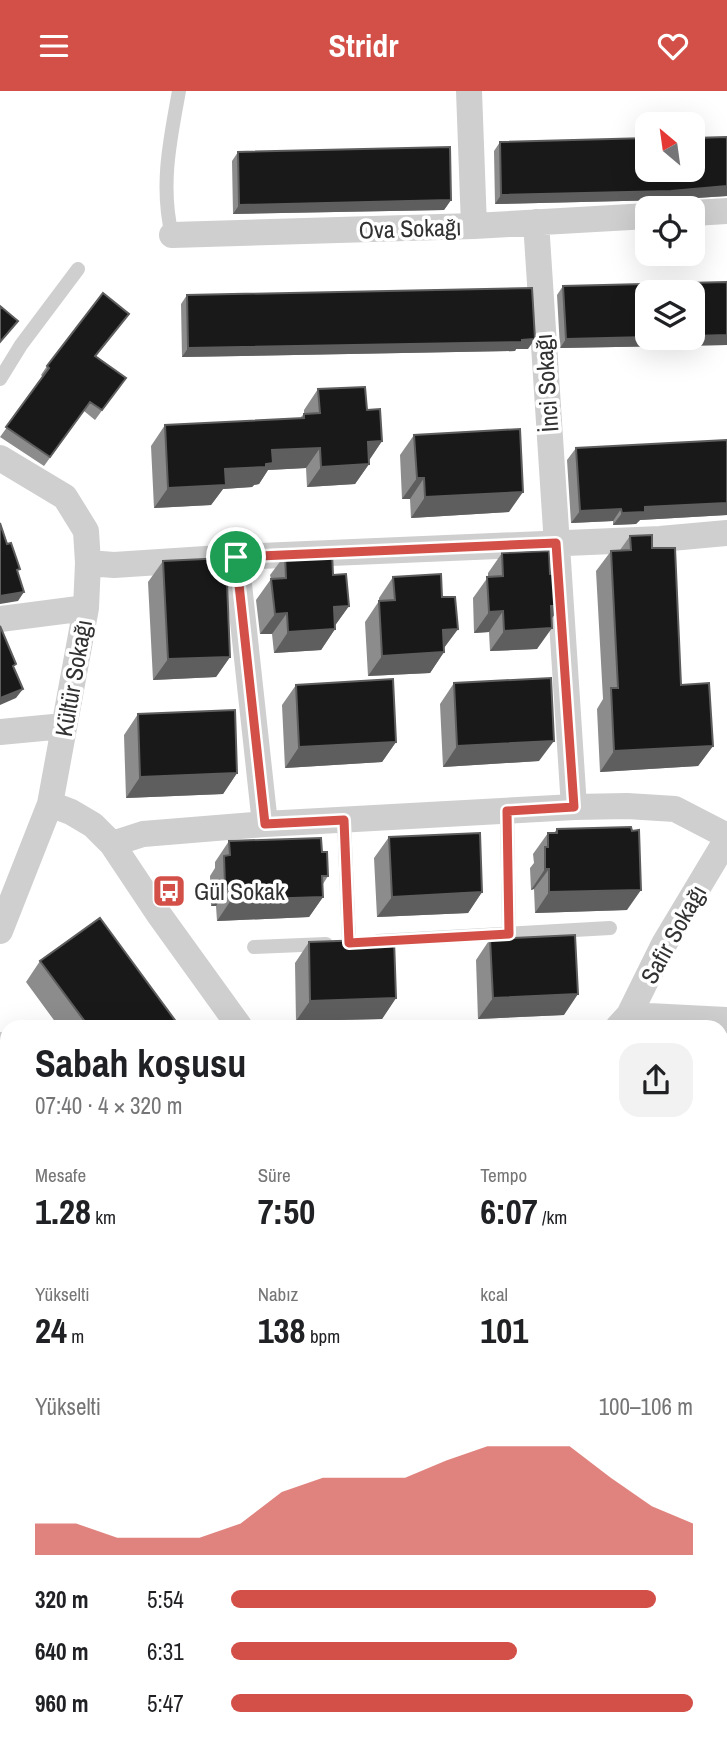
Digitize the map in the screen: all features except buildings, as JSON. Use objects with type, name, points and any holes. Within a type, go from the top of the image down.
[{"type":"street","points":[[469,91],[474,226]]},
{"type":"street","points":[[705,212],[727,211]]},
{"type":"street","name":"Ova Sokağı","points":[[172,235],[474,226],[635,217]]},
{"type":"street","name":"İnci Sokağı","points":[[536,222],[574,807]]},
{"type":"street","name":"Kültür Sokağı","points":[[0,458],[65,497],[86,531],[88,563],[86,608],[50,804],[0,931]]},
{"type":"street","points":[[88,563],[114,565],[727,533]]},
{"type":"street","points":[[236,557],[265,824]]},
{"type":"street","points":[[0,619],[86,608]]},
{"type":"street","points":[[0,732],[64,726]]},
{"type":"street","points":[[50,804],[93,825],[112,843],[160,916],[235,1020]]},
{"type":"street","points":[[112,843],[143,834],[265,824],[627,806],[674,810],[727,837]]},
{"type":"street","name":"Safir Sokağı","points":[[625,1020],[664,944],[727,837]]},
{"type":"lane","points":[[172,235],[167,215],[165,178],[178,91]]},
{"type":"lane","points":[[0,379],[21,345],[78,269]]},
{"type":"lane","points":[[507,811],[509,934]]},
{"type":"lane","points":[[344,820],[349,943]]},
{"type":"lane","points":[[254,947],[610,928]]},
{"type":"place","name":"Gül Sokak","points":[[169,891]]},
{"type":"route","points":[[556,543],[574,807],[507,811],[509,934],[349,943],[344,820],[265,824],[236,557],[556,543]]}]
